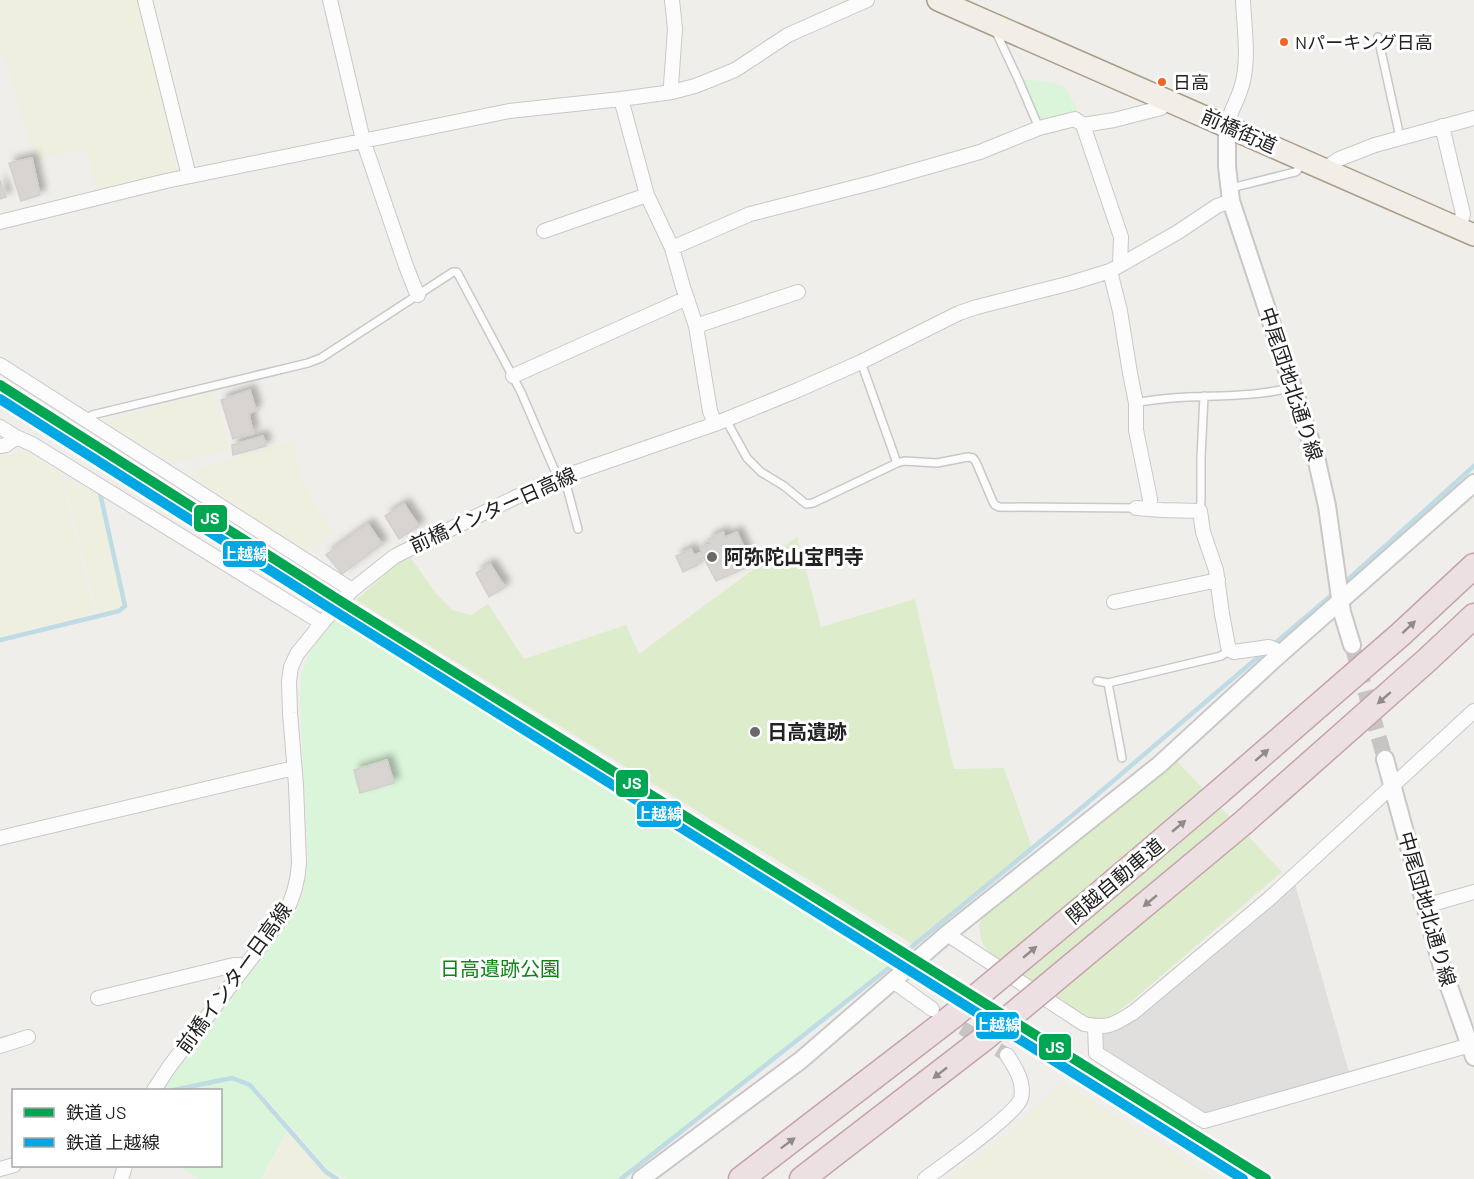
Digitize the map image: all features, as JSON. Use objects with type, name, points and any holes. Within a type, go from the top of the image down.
[{"type":"highway","name":"関越自動車道","points":[[741,1179],[942,1012],[1091,901],[1401,634],[1474,566]]},
{"type":"highway","name":"関越自動車道","points":[[802,1179],[986,1037],[1243,823],[1474,616]]},
{"type":"main road","name":"前橋街道","points":[[938,0],[1466,231]]},
{"type":"street","points":[[145,0],[189,176]]},
{"type":"street","points":[[330,0],[363,140],[418,295]]},
{"type":"street","points":[[672,0],[675,29],[672,92]]},
{"type":"street","points":[[0,222],[189,176],[509,111],[672,92],[735,70],[788,35],[867,0]]},
{"type":"street","points":[[1227,126],[1244,76],[1243,0]]},
{"type":"street","points":[[621,99],[647,195],[672,248],[696,326],[708,403],[720,422]]},
{"type":"street","points":[[1083,125],[1161,108],[1165,99]]},
{"type":"street","points":[[1329,171],[1332,164],[1339,159],[1375,145],[1474,118]]},
{"type":"street","points":[[672,248],[750,214],[980,152],[1039,128],[1075,119],[1083,125],[1121,237],[1115,268],[1136,404],[1136,430],[1150,499],[1143,508]]},
{"type":"street","name":"中尾団地北通り線","points":[[1227,126],[1230,195],[1316,457],[1324,492],[1344,623],[1352,645]]},
{"type":"street","points":[[1442,126],[1466,231]]},
{"type":"street","points":[[544,231],[647,195]]},
{"type":"street","name":"前橋インター日高線","points":[[155,1089],[284,915],[297,886],[299,863],[290,714],[290,673],[297,654],[352,590],[402,551],[561,477],[720,422],[798,390],[861,362],[959,313],[1071,283],[1115,268],[1167,238],[1230,195]]},
{"type":"street","points":[[696,326],[798,292]]},
{"type":"street","points":[[513,376],[687,298]]},
{"type":"street","points":[[0,365],[352,590]]},
{"type":"street","points":[[0,427],[16,438],[32,444],[322,623]]},
{"type":"street","points":[[0,446],[16,438]]},
{"type":"street","points":[[640,1179],[801,1060],[947,934],[1159,765],[1279,655],[1474,483]]},
{"type":"street","points":[[1143,508],[1200,511],[1203,531],[1218,580],[1224,630],[1230,650],[1234,652],[1269,647],[1279,655]]},
{"type":"street","points":[[1114,602],[1218,580]]},
{"type":"street","points":[[947,934],[1084,1024],[1100,1027],[1116,1023],[1134,1012],[1270,898],[1474,711]]},
{"type":"street","name":"中尾団地北通り線","points":[[1385,759],[1442,967],[1472,1049]]},
{"type":"street","points":[[0,838],[294,768]]},
{"type":"street","points":[[1425,906],[1474,892]]},
{"type":"street","points":[[98,998],[234,965],[244,968]]},
{"type":"street","points":[[892,981],[942,1012]]},
{"type":"street","points":[[1095,1026],[1095,1053],[1204,1121],[1472,1049]]},
{"type":"street","points":[[0,1046],[28,1036]]},
{"type":"street","points":[[925,1179],[1003,1120],[1019,1104],[1022,1097],[1021,1081],[1015,1066],[1007,1055]]},
{"type":"lane","points":[[992,22],[1039,128]]},
{"type":"lane","points":[[1378,37],[1401,137]]},
{"type":"lane","points":[[1230,195],[1295,172],[1303,160]]},
{"type":"lane","points":[[86,420],[92,415],[314,361],[333,351],[453,272],[457,272],[513,376],[561,477],[578,529]]},
{"type":"lane","points":[[861,362],[897,463]]},
{"type":"lane","points":[[1136,404],[1204,396],[1246,395],[1293,387]]},
{"type":"lane","points":[[1200,511],[1204,396]]},
{"type":"lane","points":[[720,422],[761,472],[784,486],[806,504],[897,463],[904,461],[937,463],[968,457],[973,458],[993,502],[999,507],[1143,508]]},
{"type":"lane","points":[[1097,681],[1108,683],[1221,656],[1230,650]]},
{"type":"lane","points":[[1108,683],[1122,758]]},
{"type":"green space","points":[[0,0],[137,0],[178,171],[96,191],[86,148],[35,160],[4,54],[0,55]]},
{"type":"green space","points":[[1023,81],[1052,82],[1064,87],[1077,108],[1075,113],[1042,123],[1037,119]]},
{"type":"green space","points":[[213,392],[230,450],[173,463],[106,421]]},
{"type":"green space","points":[[293,440],[301,477],[320,514],[333,530],[309,552],[187,473]]},
{"type":"green space","points":[[26,452],[60,472],[95,614],[0,636],[0,456]]},
{"type":"green space","points":[[66,478],[97,496],[121,597],[122,603],[118,609],[98,612],[65,484]]},
{"type":"green space","points":[[797,537],[821,627],[915,599],[954,769],[1004,768],[1032,848],[914,945],[356,600],[408,554],[435,592],[452,610],[471,615],[488,604],[524,659],[626,625],[639,654]]},
{"type":"green space","name":"日高遺跡公園","points":[[339,617],[890,967],[621,1179],[347,1179],[329,1170],[256,1087],[252,1091],[287,1131],[261,1179],[199,1179],[180,1167],[222,1167],[222,1089],[162,1089],[299,905],[308,861],[300,702],[301,674],[313,645]]},
{"type":"green space","points":[[1176,760],[1282,872],[1132,1001],[1115,1013],[1095,1019],[1059,1001],[989,954],[981,940],[979,923],[989,911]]},
{"type":"green space","points":[[1063,1082],[1216,1179],[947,1179],[1009,1134]]},
{"type":"green space","points":[[289,1132],[325,1174],[332,1179],[263,1179]]},
{"type":"shaded area","points":[[1293,877],[1351,1079],[1204,1121],[1096,1053],[1100,1027],[1116,1023]]},
{"type":"building","points":[[32,158],[40,195],[21,201],[9,163]]},
{"type":"building","points":[[0,180],[6,197],[0,199]]},
{"type":"building","points":[[250,390],[256,410],[249,414],[253,433],[233,439],[221,400]]},
{"type":"building","points":[[263,436],[266,446],[233,455],[232,445]]},
{"type":"building","points":[[404,504],[419,526],[399,539],[385,516]]},
{"type":"building","points":[[368,524],[382,544],[342,574],[326,555]]},
{"type":"building","name":"阿弥陀山宝門寺","points":[[723,532],[725,537],[737,532],[752,565],[716,581],[704,558],[697,561],[698,565],[683,572],[676,556],[691,549],[694,555],[702,552],[700,548],[711,544],[708,539]]},
{"type":"building","points":[[490,564],[505,587],[489,597],[476,573]]},
{"type":"building","points":[[387,760],[394,783],[360,793],[354,770]]},
{"type":"waterway","points":[[1343,584],[1474,466]]},
{"type":"waterway","points":[[0,640],[119,611],[125,606],[100,493]]},
{"type":"waterway","points":[[1273,645],[1335,592]]},
{"type":"waterway","points":[[621,1179],[890,967],[1264,652]]},
{"type":"waterway","points":[[179,1089],[232,1078],[250,1085],[326,1172],[337,1179]]},
{"type":"tunnel","points":[[1352,645],[1385,759]]},
{"type":"tunnel","points":[[944,1017],[1007,1055]]},
{"type":"rail line","name":"JS","points":[[0,385],[342,602],[1266,1179]]},
{"type":"rail line","name":"上越線","points":[[0,399],[336,612],[1243,1179]]},
{"type":"place","name":"Nパーキング日高","points":[[1284,42]]},
{"type":"place","name":"日高","points":[[1162,82]]},
{"type":"place","name":"阿弥陀山宝門寺","points":[[712,557]]},
{"type":"place","name":"日高遺跡","points":[[755,732]]}]
